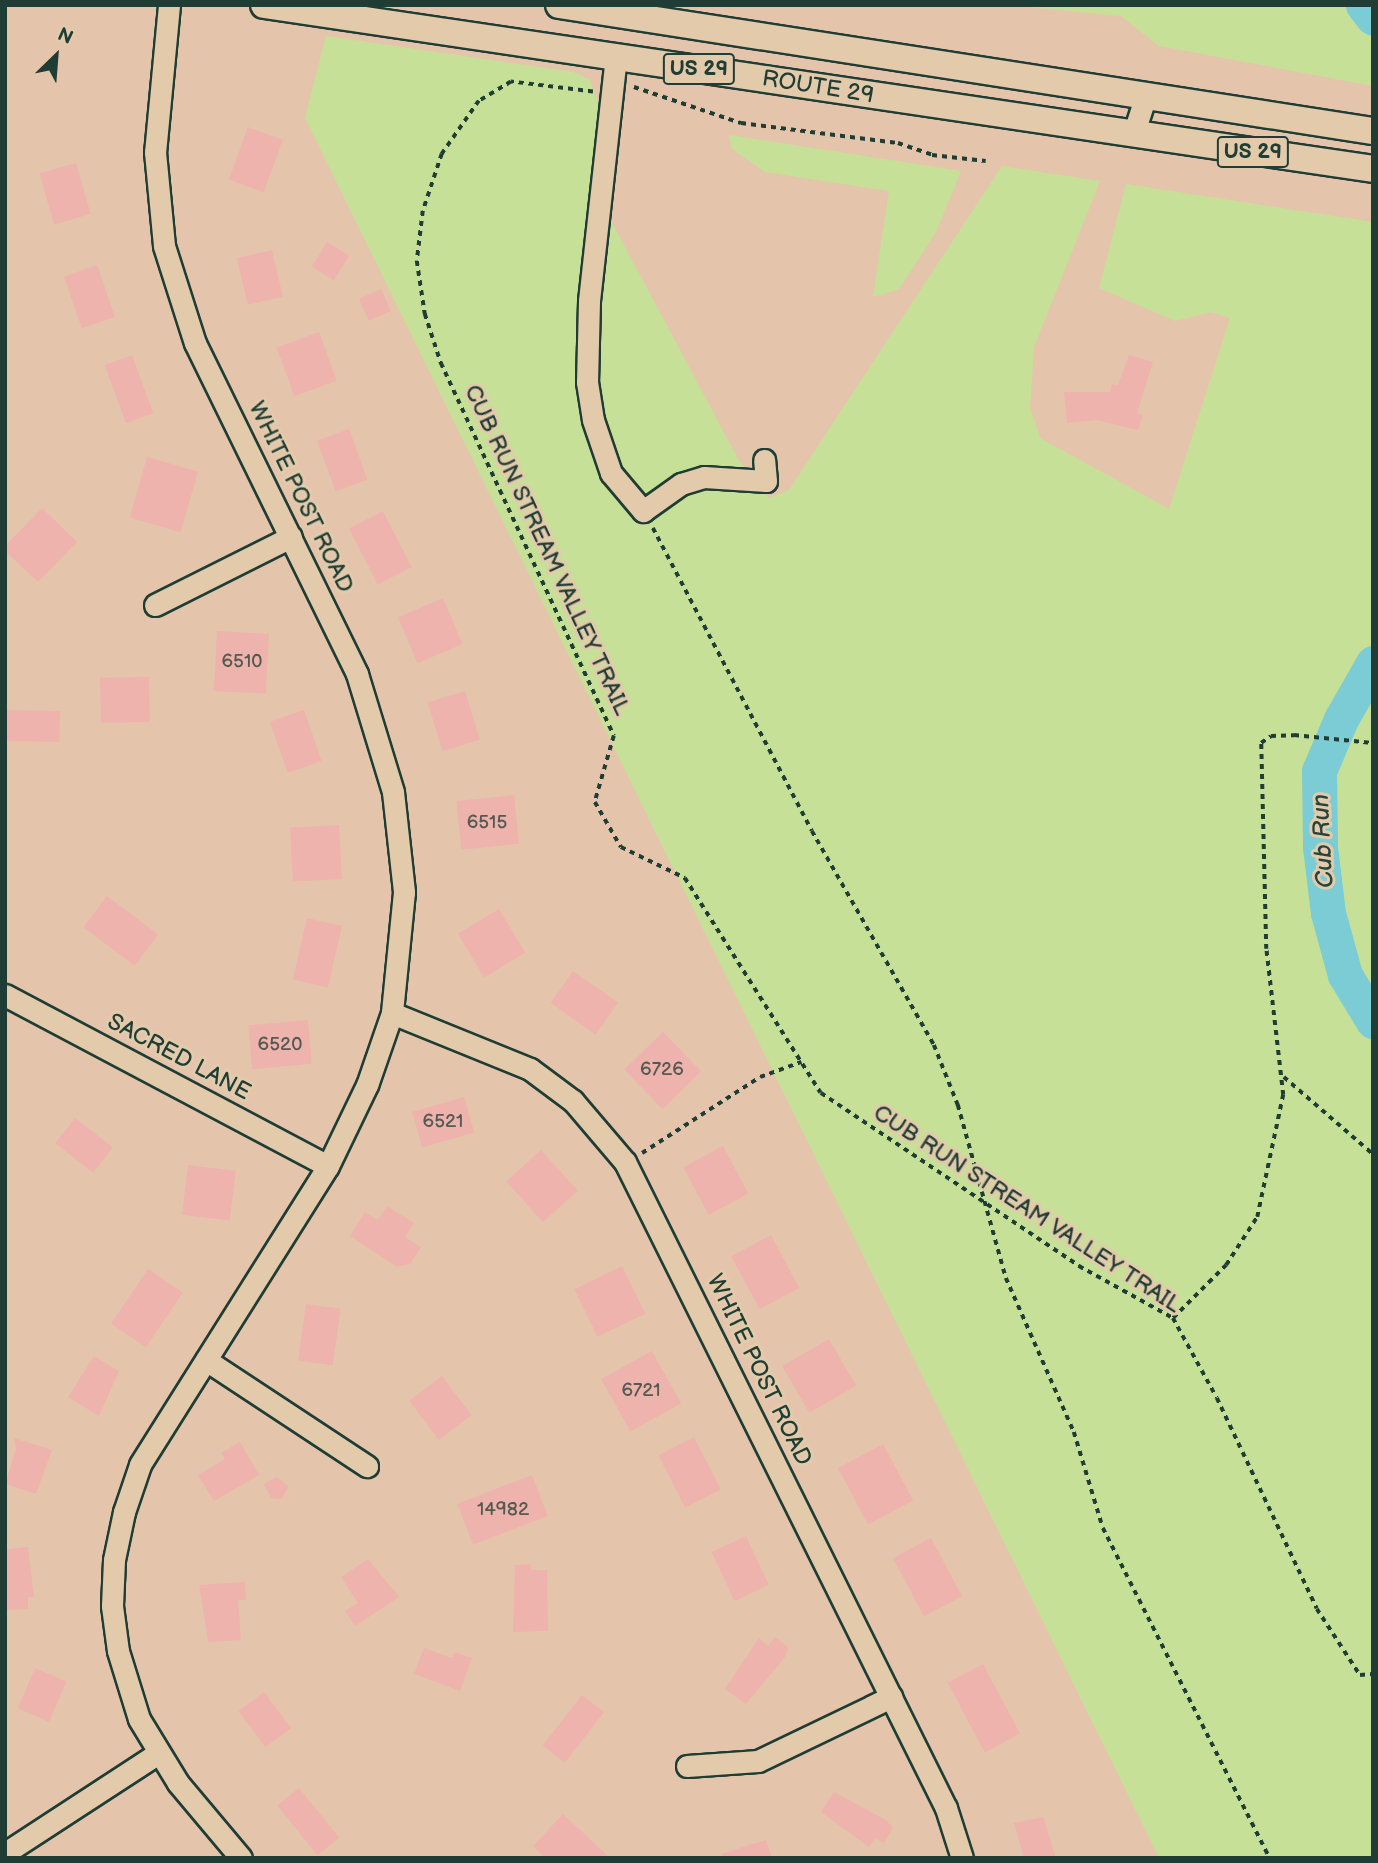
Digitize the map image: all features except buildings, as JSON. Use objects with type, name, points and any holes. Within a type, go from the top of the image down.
[{"type":"main road","name":"ROUTE 29","points":[[264,5],[1373,169]]},
{"type":"main road","name":"ROUTE 29","points":[[559,5],[1373,131]]},
{"type":"street","name":"WHITE POST ROAD","points":[[169,5],[155,152],[164,246],[195,343],[357,674],[393,792],[404,892],[392,1013],[367,1085],[328,1166],[140,1465],[124,1512],[114,1560],[112,1606],[118,1651],[139,1719],[157,1754],[241,1858]]},
{"type":"street","points":[[616,56],[589,301],[587,382],[593,420],[611,473],[643,511],[681,484],[704,477],[766,481],[764,460]]},
{"type":"street","points":[[1133,135],[1145,97]]},
{"type":"street","points":[[155,606],[291,537]]},
{"type":"street","name":"SACRED LANE","points":[[5,995],[328,1166]]},
{"type":"street","name":"WHITE POST ROAD","points":[[392,1013],[530,1069],[573,1101],[625,1162],[946,1808],[962,1858]]},
{"type":"street","points":[[206,1360],[367,1466]]},
{"type":"street","points":[[688,1766],[758,1761],[891,1697]]},
{"type":"street","points":[[5,1853],[157,1754]]},
{"type":"path","name":"CUB RUN STREAM VALLEY TRAIL","points":[[986,161],[932,155],[898,143],[741,123],[626,85],[613,91],[511,82],[479,101],[442,154],[423,211],[417,261],[425,314],[441,363],[511,523],[614,736],[594,802],[621,847],[685,878],[821,1093],[842,1111],[983,1200],[1079,1266],[1173,1318],[1217,1398],[1317,1609],[1360,1675],[1373,1674]]},
{"type":"path","points":[[643,511],[812,831],[934,1045],[958,1105],[1006,1278],[1074,1432],[1103,1528],[1270,1858]]},
{"type":"path","points":[[1173,1318],[1226,1265],[1257,1217],[1284,1077],[1266,949],[1261,743],[1271,736],[1294,735],[1373,743]]},
{"type":"path","points":[[625,1162],[760,1077],[801,1062]]},
{"type":"path","points":[[1284,1077],[1373,1154]]},
{"type":"green space","points":[[1007,5],[1373,5],[1373,86],[1159,46],[1121,16]]},
{"type":"green space","points":[[326,36],[573,72],[590,80],[601,111],[593,187],[738,459],[768,498],[789,490],[1002,166],[1100,181],[1034,347],[1030,407],[1040,438],[1169,509],[1230,318],[1211,312],[1175,321],[1099,288],[1126,184],[1373,222],[1373,1858],[1159,1858],[305,118]]},
{"type":"green space","points":[[729,135],[961,171],[936,232],[899,289],[873,297],[889,191],[765,172],[732,149]]},
{"type":"waterway","name":"Cub Run","points":[[1363,5],[1373,18]]},
{"type":"waterway","name":"Cub Run","points":[[1373,663],[1341,719],[1319,771],[1320,847],[1328,913],[1345,975],[1373,1021]]}]
